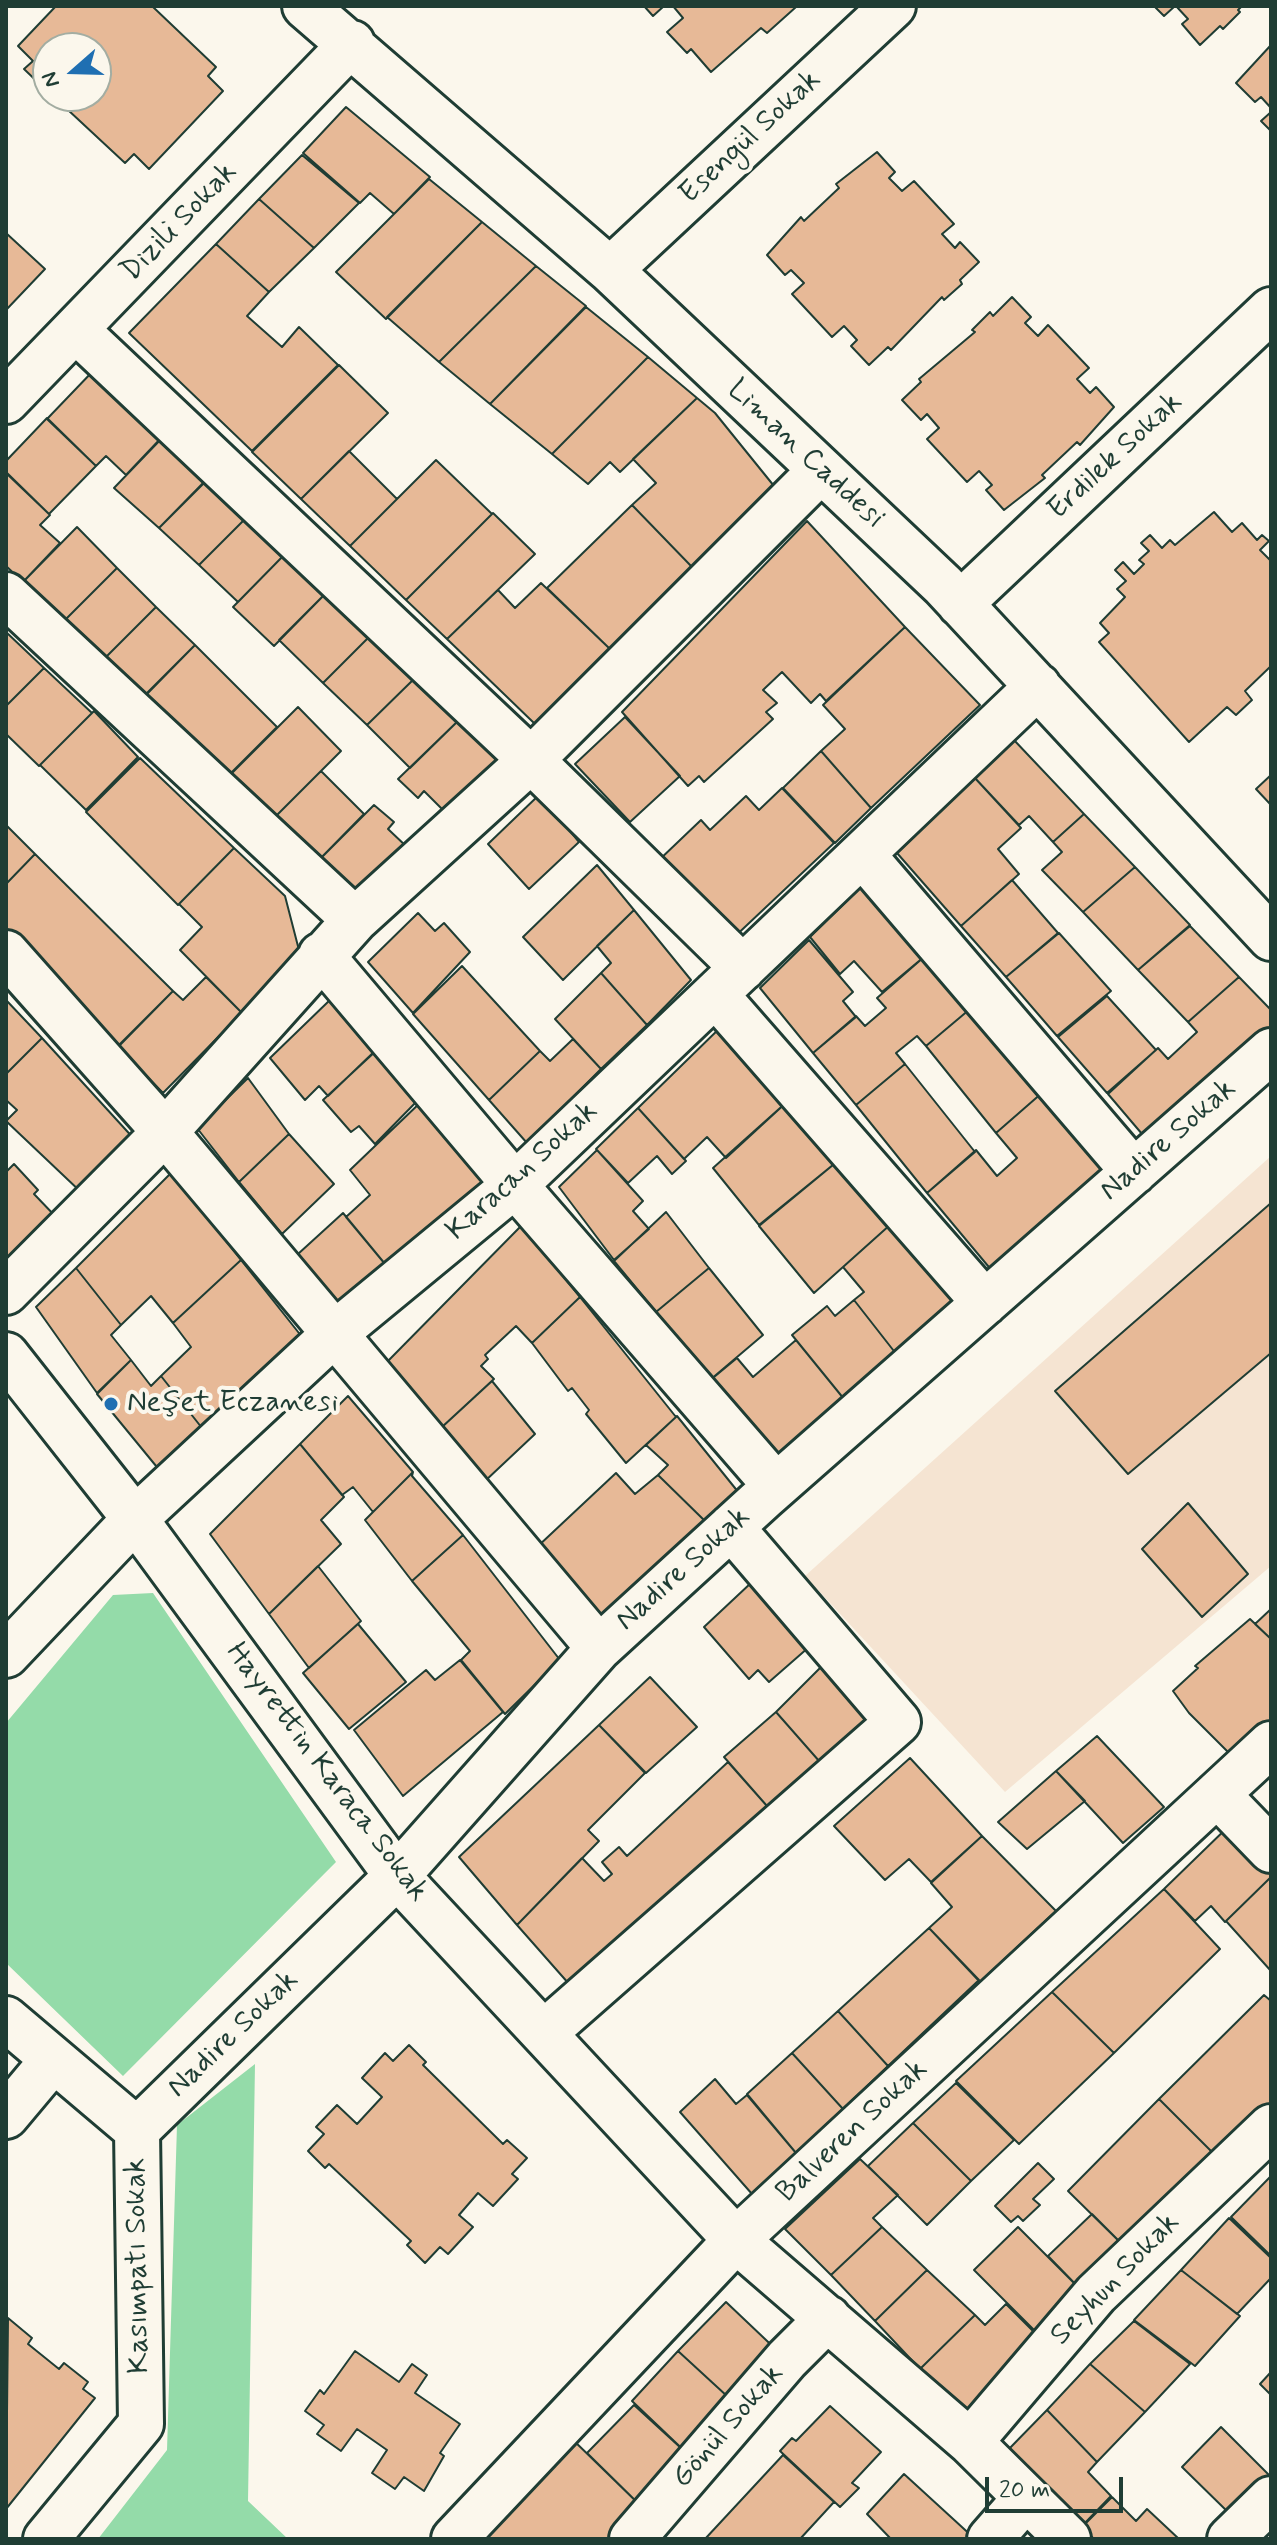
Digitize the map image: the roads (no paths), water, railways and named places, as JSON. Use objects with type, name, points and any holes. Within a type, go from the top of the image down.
[{"type":"street","name":"Liman Caddesi","points":[[305,6],[352,43],[610,270],[960,604],[1271,938]]},
{"type":"street","name":"Esengül Sokak","points":[[610,270],[893,6]]},
{"type":"street","name":"Dizili Sokak","points":[[6,401],[352,43]]},
{"type":"street","name":"Erdilek Sokak","points":[[960,604],[1271,310]]},
{"type":"street","points":[[76,330],[531,760],[729,981],[985,1303]]},
{"type":"street","points":[[6,1292],[165,1132],[355,920],[531,760],[821,470]]},
{"type":"street","points":[[6,595],[355,920]]},
{"type":"street","name":"Karacan Sokak","points":[[6,1655],[135,1519],[333,1335],[515,1185],[1038,686]]},
{"type":"street","points":[[862,854],[1134,1172]]},
{"type":"street","points":[[6,953],[165,1132],[599,1648]]},
{"type":"street","points":[[321,955],[776,1486]]},
{"type":"street","name":"Nadire Sokak","points":[[137,2130],[397,1876],[599,1648],[776,1486],[1271,1051]]},
{"type":"street","name":"Hayrettin Karaca Sokak","points":[[6,1355],[135,1519],[397,1876],[736,2240],[970,2442]]},
{"type":"street","points":[[545,2032],[898,1722],[731,1527]]},
{"type":"street","name":"Balveren Sokak","points":[[454,2539],[736,2240],[1271,1744]]},
{"type":"street","points":[[1217,1794],[1271,1850]]},
{"type":"street","name":"Kasımpatı Sokak","points":[[6,2019],[137,2130],[141,2424],[46,2539]]},
{"type":"street","points":[[6,2116],[53,2060]]},
{"type":"street","name":"Seyhun Sokak","points":[[970,2442],[1096,2294],[1271,2127]]},
{"type":"street","name":"Gönül Sokak","points":[[632,2539],[787,2359],[828,2318]]},
{"type":"street","points":[[970,2442],[1068,2539]]},
{"type":"street","points":[[990,2539],[1025,2499]]},
{"type":"street","points":[[1230,2539],[1271,2499]]},
{"type":"place","name":"Neşet Eczanesi","points":[[111,1404]]}]
